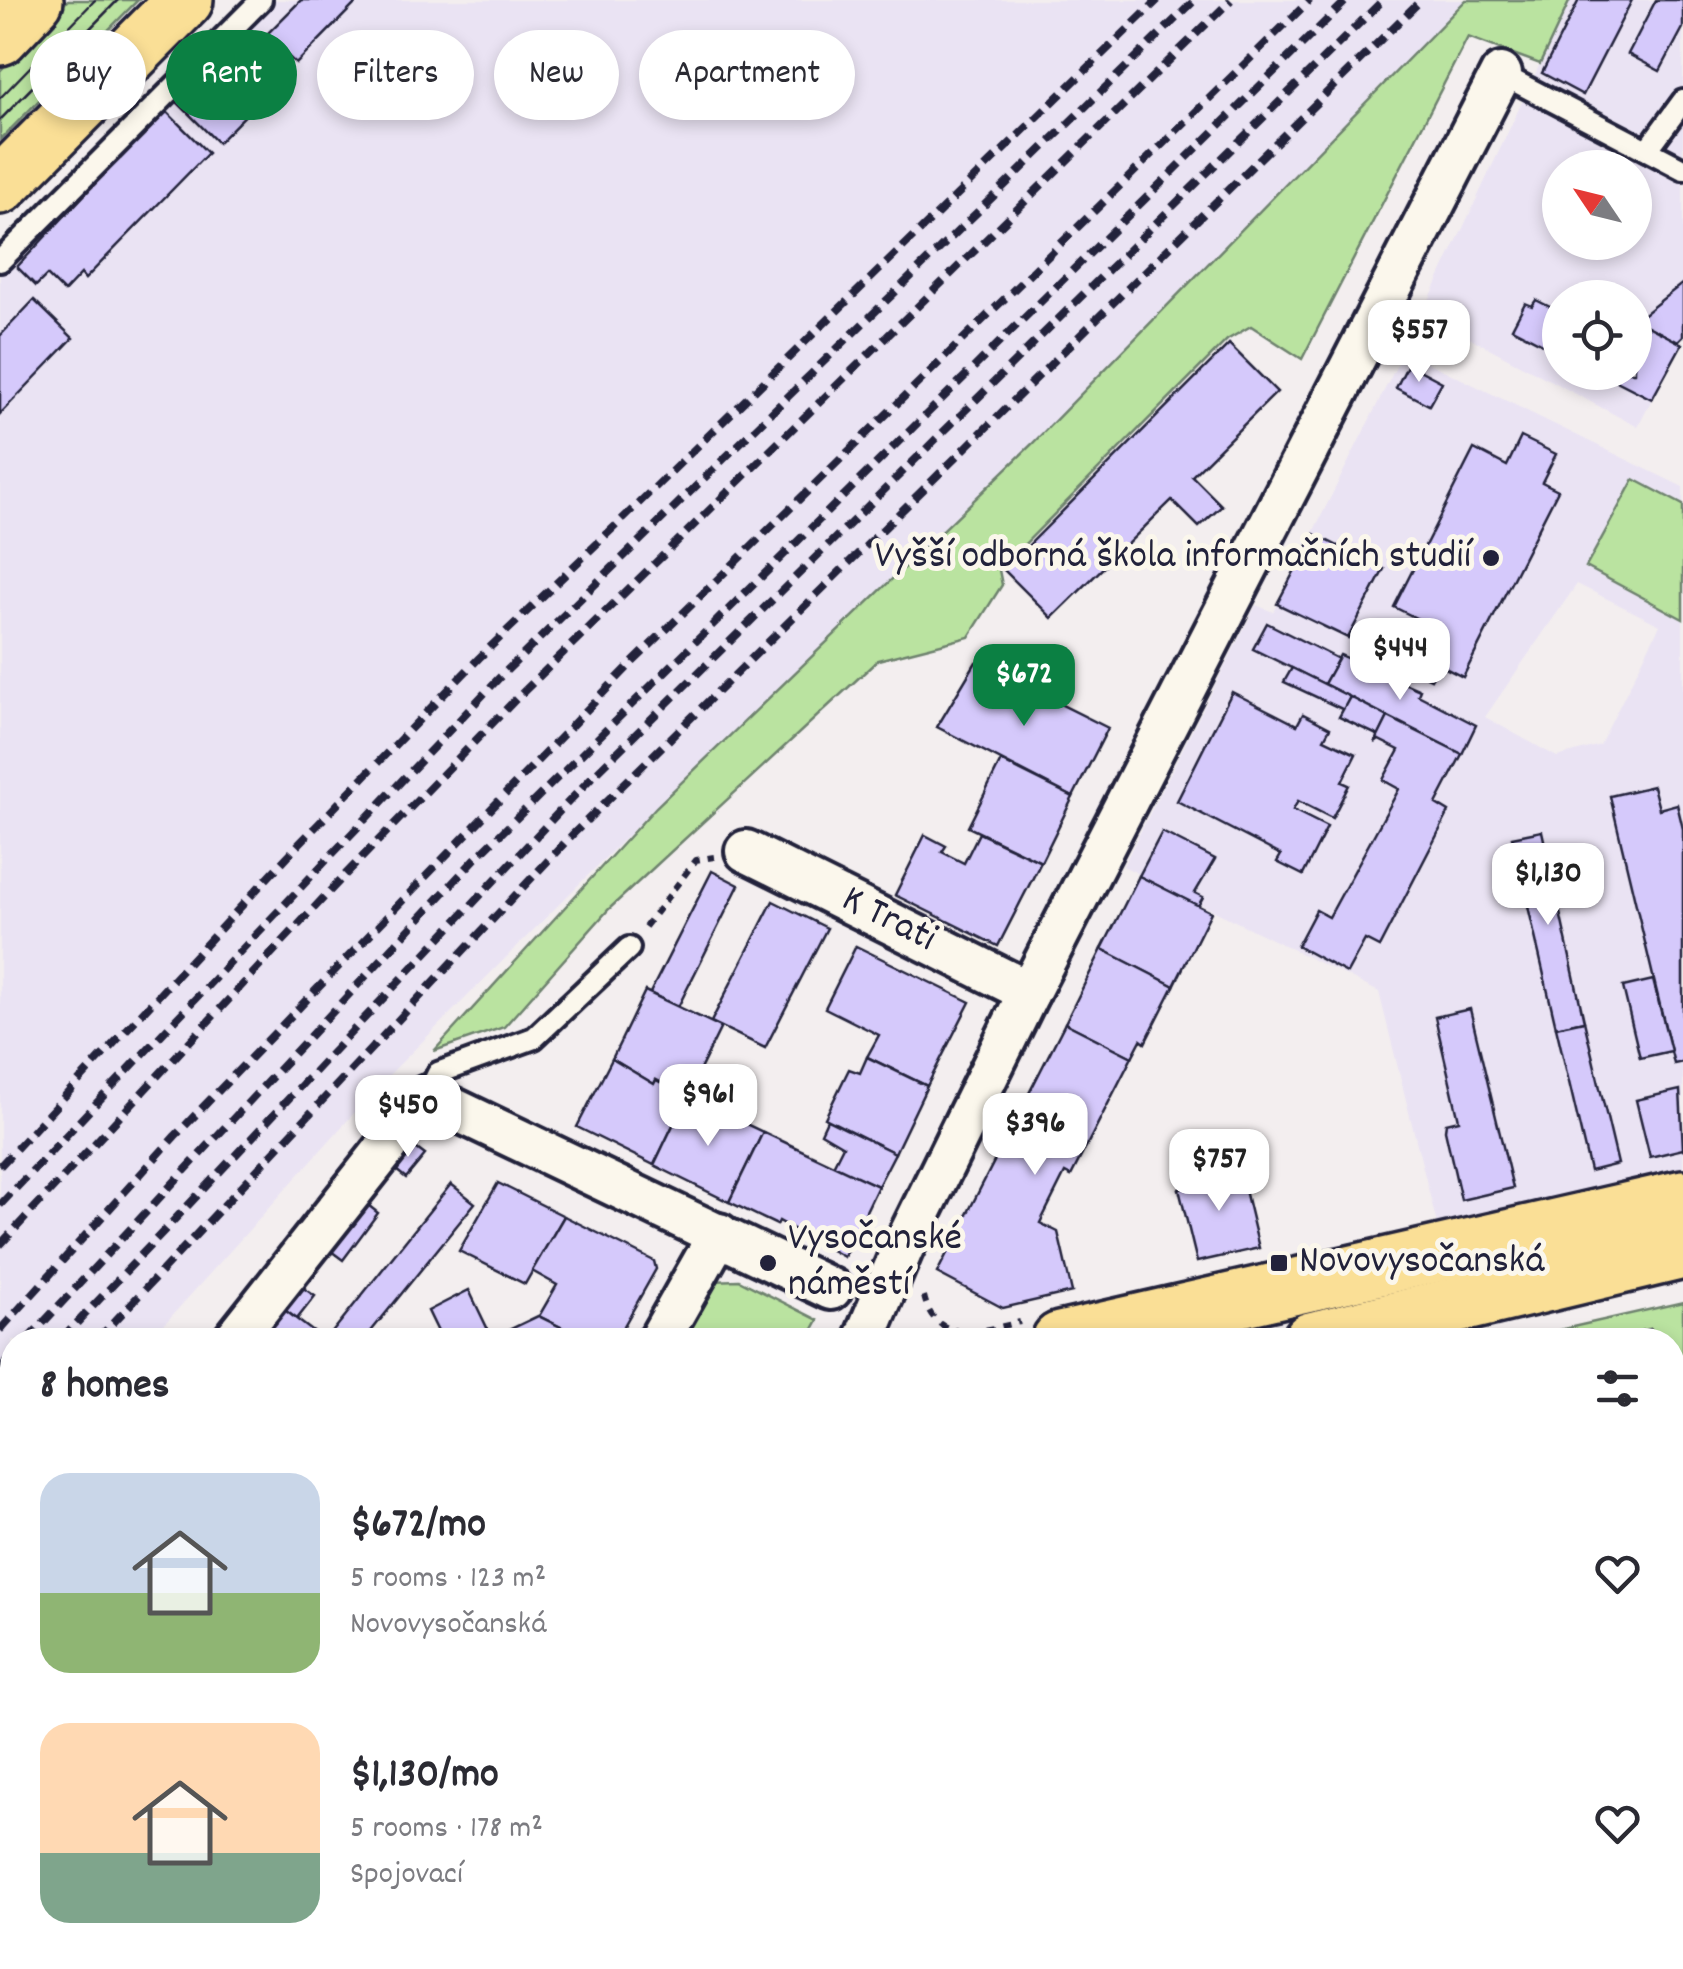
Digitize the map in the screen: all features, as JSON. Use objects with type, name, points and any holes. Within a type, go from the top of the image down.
[{"type":"main road","points":[[0,37],[35,0]]},
{"type":"main road","points":[[0,186],[185,0]]},
{"type":"main road","points":[[1052,1328],[1683,1198]]},
{"type":"main road","points":[[1361,1328],[1683,1251]]},
{"type":"street","points":[[869,1328],[902,1250],[1030,992],[1501,74]]},
{"type":"street","name":"K Trati","points":[[746,851],[1030,992]]},
{"type":"street","points":[[243,1328],[427,1096],[831,1289]]},
{"type":"street","points":[[666,1328],[719,1234]]},
{"type":"lane","points":[[0,260],[261,0]]},
{"type":"lane","points":[[1501,74],[1647,150],[1683,101]]},
{"type":"lane","points":[[1652,153],[1683,169]]},
{"type":"lane","points":[[427,1096],[438,1073],[534,1038],[629,948]]},
{"type":"path","points":[[629,948],[696,860],[746,851]]},
{"type":"path","points":[[923,1294],[928,1313],[948,1328]]},
{"type":"shaded area","points":[[246,0],[1466,0],[1032,444],[656,807],[383,1081],[161,1328],[0,1328],[0,248],[127,120],[146,120],[146,101],[166,81],[166,120],[297,120],[297,30],[216,30]]},
{"type":"shaded area","points":[[1570,0],[1683,0],[1683,337],[1638,427],[1568,390],[1652,390],[1652,280],[1542,280],[1542,376],[1423,313]]},
{"type":"shaded area","points":[[1404,351],[1683,487],[1683,1171],[1438,1228],[1379,992],[1123,866],[1256,605],[1273,612]],"holes":[[[1577,584],[1660,625],[1600,745],[1557,757],[1485,717]]]},
{"type":"green space","points":[[68,0],[138,0],[108,30],[39,30]]},
{"type":"green space","points":[[1466,0],[1570,0],[1540,64],[1468,37],[1302,359],[1251,326],[1227,340],[999,570],[1002,585],[969,637],[878,660],[609,909],[504,1027],[434,1051],[656,807],[1032,444]]},
{"type":"green space","points":[[30,40],[30,110],[0,140],[0,71]]},
{"type":"green space","points":[[1634,479],[1683,505],[1683,619],[1586,567]]},
{"type":"green space","points":[[739,1280],[818,1320],[814,1328],[684,1328],[711,1281]]},
{"type":"green space","points":[[1683,1302],[1683,1328],[1568,1328]]},
{"type":"building","points":[[301,0],[359,0],[329,30],[317,30],[317,43],[297,63],[297,30],[271,30]]},
{"type":"building","points":[[1579,0],[1632,0],[1583,95],[1542,73]]},
{"type":"building","points":[[1656,0],[1683,0],[1683,28],[1660,71],[1628,54]]},
{"type":"building","points":[[166,111],[166,120],[175,120],[208,153],[85,279],[81,274],[64,292],[47,275],[36,286],[17,267],[88,191],[84,186],[116,153],[121,158]]},
{"type":"building","points":[[195,120],[241,120],[218,143]]},
{"type":"building","points":[[1683,283],[1683,337],[1678,342],[1652,328],[1652,307]]},
{"type":"building","points":[[34,300],[73,338],[0,414],[0,336]]},
{"type":"building","points":[[1536,300],[1542,303],[1542,344],[1512,328],[1525,303],[1532,306]]},
{"type":"building","points":[[1652,328],[1682,344],[1652,399],[1634,390],[1652,390]]},
{"type":"building","points":[[1229,344],[1277,392],[1192,476],[1222,506],[1199,527],[1172,500],[1052,618],[1004,570]]},
{"type":"building","points":[[1408,364],[1442,382],[1429,405],[1396,388]]},
{"type":"building","points":[[1521,437],[1556,454],[1542,482],[1558,490],[1463,677],[1439,665],[1431,679],[1406,667],[1428,624],[1394,607],[1474,449],[1507,466]]},
{"type":"building","points":[[1314,534],[1384,569],[1348,638],[1277,604]]},
{"type":"building","points":[[1267,623],[1338,659],[1324,684],[1253,649]]},
{"type":"building","points":[[1340,655],[1420,690],[1418,695],[1476,725],[1462,754],[1324,684]]},
{"type":"building","points":[[976,662],[1108,728],[1073,797],[937,727]]},
{"type":"building","points":[[1292,668],[1350,697],[1344,710],[1284,682]]},
{"type":"building","points":[[1232,692],[1297,725],[1303,714],[1330,728],[1324,739],[1356,754],[1342,782],[1349,785],[1332,818],[1298,801],[1293,810],[1327,827],[1303,875],[1277,862],[1281,855],[1177,801]]},
{"type":"building","points":[[1350,697],[1388,717],[1379,736],[1339,717]]},
{"type":"building","points":[[1388,717],[1462,754],[1436,804],[1449,812],[1379,947],[1365,940],[1347,973],[1297,946],[1316,910],[1329,917],[1399,789],[1383,780],[1399,750],[1379,740],[1375,743]]},
{"type":"building","points":[[1001,761],[1073,797],[1041,862],[968,827]]},
{"type":"building","points":[[1653,786],[1659,809],[1677,804],[1683,829],[1683,1062],[1674,1064],[1610,796]]},
{"type":"building","points":[[1542,831],[1584,1021],[1556,1027],[1512,837]]},
{"type":"building","points":[[1162,832],[1215,859],[1195,893],[1203,897],[1198,906],[1139,876]]},
{"type":"building","points":[[979,833],[1041,862],[998,946],[895,895],[925,835],[946,846],[942,852],[964,863]]},
{"type":"building","points":[[712,871],[739,885],[678,1007],[650,993]]},
{"type":"building","points":[[1139,876],[1211,912],[1174,986],[1102,949]]},
{"type":"building","points":[[773,901],[827,928],[765,1048],[711,1022]]},
{"type":"building","points":[[856,946],[970,1002],[927,1086],[867,1057],[879,1035],[825,1008]]},
{"type":"building","points":[[1102,949],[1174,986],[1145,1043],[1141,1040],[1132,1057],[1065,1023]]},
{"type":"building","points":[[1653,980],[1671,1051],[1640,1058],[1623,987]]},
{"type":"building","points":[[645,991],[721,1027],[687,1096],[656,1080],[654,1084],[612,1059]]},
{"type":"building","points":[[1470,1009],[1513,1188],[1461,1200],[1445,1130],[1446,1123],[1459,1120],[1435,1017]]},
{"type":"building","points":[[1584,1021],[1618,1164],[1590,1171],[1556,1027]]},
{"type":"building","points":[[1065,1023],[1132,1057],[1071,1176],[1065,1173],[1040,1223],[1058,1232],[1072,1292],[1003,1308],[937,1273]]},
{"type":"building","points":[[867,1057],[927,1086],[895,1153],[825,1118],[849,1069],[860,1073]]},
{"type":"building","points":[[612,1059],[654,1084],[656,1080],[687,1096],[654,1165],[577,1127]]},
{"type":"building","points":[[1680,1090],[1683,1149],[1650,1157],[1636,1100]]},
{"type":"building","points":[[687,1096],[763,1132],[729,1202],[654,1165]]},
{"type":"building","points":[[827,1120],[895,1153],[878,1186],[833,1166],[843,1146],[821,1133]]},
{"type":"building","points":[[763,1132],[878,1186],[844,1257],[779,1221],[777,1225],[729,1202]]},
{"type":"building","points":[[409,1143],[425,1155],[406,1178],[391,1166]]},
{"type":"building","points":[[1220,1163],[1221,1169],[1239,1165],[1259,1248],[1197,1262],[1179,1189],[1193,1186],[1190,1176],[1211,1172],[1210,1165]]},
{"type":"building","points":[[498,1183],[564,1216],[525,1284],[459,1251]]},
{"type":"building","points":[[451,1184],[475,1203],[374,1328],[336,1328]]},
{"type":"building","points":[[363,1201],[378,1213],[343,1260],[327,1248]]},
{"type":"building","points":[[564,1216],[654,1261],[656,1269],[623,1328],[563,1328],[539,1316],[557,1285],[532,1271]]},
{"type":"building","points":[[299,1285],[315,1296],[297,1319],[282,1308]]},
{"type":"building","points":[[469,1290],[487,1328],[436,1328],[428,1311]]},
{"type":"building","points":[[278,1305],[308,1328],[260,1328]]},
{"type":"building","points":[[538,1316],[562,1328],[513,1328]]},
{"type":"tram line","points":[[0,98],[95,0]]},
{"type":"tram line","points":[[0,120],[118,0]]},
{"type":"railway","points":[[0,1166],[298,845],[479,658],[1158,0]]},
{"type":"railway","points":[[0,1205],[499,678],[1195,0]]},
{"type":"railway","points":[[0,1245],[342,878],[513,702],[1231,0]]},
{"type":"railway","points":[[2,1328],[175,1136],[633,662],[1310,0]]},
{"type":"railway","points":[[38,1328],[475,859],[1347,0]]},
{"type":"railway","points":[[72,1328],[591,778],[1383,0]]},
{"type":"railway","points":[[108,1328],[573,834],[1421,0]]},
{"type":"place","name":"Vyšší odborná škola informačních studií","points":[[1491,558]]},
{"type":"place","name":"Vysočanské náměstí","points":[[768,1263]]},
{"type":"place","name":"Novovysočanská","points":[[1279,1263]]}]
